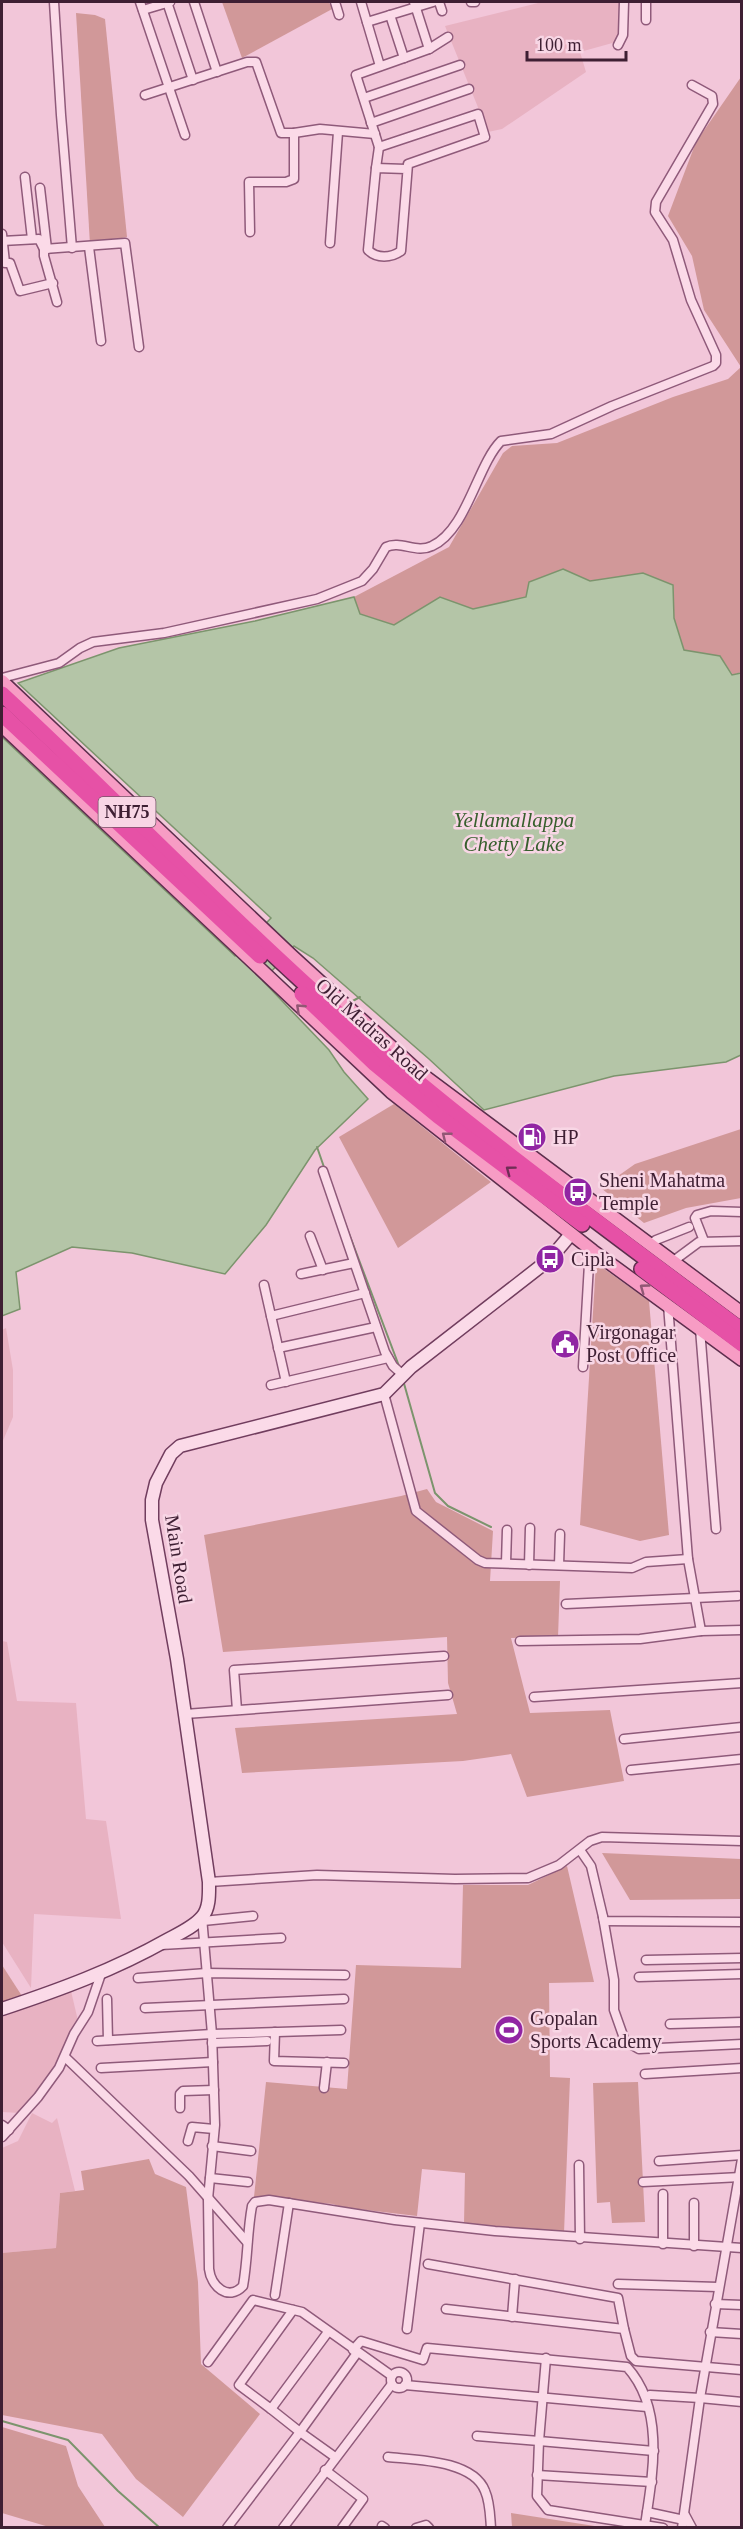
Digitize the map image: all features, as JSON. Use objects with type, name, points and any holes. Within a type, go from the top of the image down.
[{"type":"highway","name":"Old Madras Road","points":[[2,694],[64,751],[375,1064],[438,1116],[741,1344]]},
{"type":"highway","name":"Old Madras Road","points":[[2,714],[21,738],[247,935]]},
{"type":"highway","name":"Old Madras Road","points":[[280,967],[441,1102],[592,1219],[731,1312]]},
{"type":"highway","name":"NH75","points":[[731,1312],[741,1330]]},
{"type":"main road","points":[[2,679],[280,967],[391,1092],[571,1234],[741,1360]]},
{"type":"main road","points":[[2,726],[21,738]]},
{"type":"main road","points":[[280,967],[672,1262],[731,1312]]},
{"type":"street","points":[[54,2],[72,248]]},
{"type":"street","points":[[185,135],[141,6],[169,2],[193,80]]},
{"type":"street","points":[[194,2],[217,72]]},
{"type":"street","points":[[336,2],[339,15]]},
{"type":"street","points":[[361,2],[380,66]]},
{"type":"street","points":[[367,22],[415,4],[433,2]]},
{"type":"street","points":[[439,2],[442,11]]},
{"type":"street","points":[[618,45],[623,34],[624,2]]},
{"type":"street","points":[[646,2],[646,20]]},
{"type":"street","points":[[415,4],[429,49]]},
{"type":"street","points":[[390,15],[404,58]]},
{"type":"street","points":[[379,147],[478,114],[485,137],[408,164],[401,251],[393,256],[374,255],[368,250],[379,147],[356,75],[429,49],[448,37]]},
{"type":"street","points":[[145,95],[247,62],[256,62],[281,134],[320,129],[375,134]]},
{"type":"street","points":[[364,98],[460,65]]},
{"type":"street","points":[[2,679],[58,663],[93,642],[152,635],[254,614],[317,599],[350,588],[368,576],[386,547],[397,544],[423,549],[436,544],[465,509],[501,441],[552,434],[612,406],[713,366],[716,363],[716,355],[691,300],[677,250],[654,212],[656,202],[713,104],[712,96],[692,85]]},
{"type":"street","points":[[371,123],[469,89]]},
{"type":"street","points":[[330,243],[338,132]]},
{"type":"street","points":[[250,232],[249,182],[286,182],[294,179],[294,133]]},
{"type":"street","points":[[376,168],[406,169]]},
{"type":"street","points":[[25,177],[32,238]]},
{"type":"street","points":[[40,188],[46,249],[44,256],[57,302]]},
{"type":"street","points":[[2,234],[4,263],[10,263],[20,291],[53,283]]},
{"type":"street","points":[[2,241],[39,239],[46,249]]},
{"type":"street","points":[[46,249],[125,243],[139,347]]},
{"type":"street","points":[[89,247],[101,342]]},
{"type":"street","points":[[323,1171],[388,1358],[403,1375]]},
{"type":"street","points":[[704,1241],[695,1218],[697,1215],[711,1211],[741,1212]]},
{"type":"street","points":[[649,1245],[689,1227]]},
{"type":"street","points":[[571,1234],[550,1259],[403,1375],[384,1394],[416,1511],[478,1560],[485,1563],[632,1568],[646,1562],[688,1559]]},
{"type":"street","points":[[310,1236],[323,1270]]},
{"type":"street","points":[[672,1262],[695,1244],[704,1241],[741,1241]]},
{"type":"street","points":[[583,1367],[589,1264],[594,1251]]},
{"type":"street","points":[[302,1275],[354,1263]]},
{"type":"street","points":[[264,1286],[286,1382]]},
{"type":"street","points":[[271,1316],[365,1293]]},
{"type":"street","points":[[668,1305],[688,1559],[701,1631]]},
{"type":"street","points":[[278,1348],[376,1327]]},
{"type":"street","points":[[700,1329],[716,1529]]},
{"type":"street","points":[[271,1385],[388,1358]]},
{"type":"street","name":"Main Road","points":[[203,1919],[209,1900],[209,1882],[185,1714],[152,1520],[152,1500],[156,1483],[171,1454],[187,1443],[384,1394]]},
{"type":"street","points":[[529,1565],[530,1528]]},
{"type":"street","points":[[506,1563],[507,1530]]},
{"type":"street","points":[[559,1565],[560,1534]]},
{"type":"street","points":[[566,1604],[738,1596]]},
{"type":"street","points":[[520,1641],[640,1639],[701,1631],[741,1630]]},
{"type":"street","points":[[237,1710],[234,1670],[444,1656]]},
{"type":"street","points":[[534,1697],[741,1683]]},
{"type":"street","points":[[185,1714],[448,1695]]},
{"type":"street","points":[[624,1739],[741,1727]]},
{"type":"street","points":[[632,1770],[741,1759]]},
{"type":"street","points":[[209,1882],[317,1875],[388,1878],[519,1878],[544,1872],[591,1841],[602,1837],[741,1841]]},
{"type":"street","points":[[580,1850],[591,1866],[614,1980],[614,2010],[625,2041],[639,2049],[741,2044]]},
{"type":"street","points":[[2,2009],[101,1974],[157,1946],[203,1919],[254,1916]]},
{"type":"street","points":[[603,1917],[604,1921],[741,1922]]},
{"type":"street","points":[[203,1919],[214,2090],[214,2129],[208,2199],[209,2269],[210,2279],[217,2288],[230,2292],[243,2286],[248,2254],[246,2238],[255,2202],[269,2200],[420,2223],[580,2239],[741,2248]]},
{"type":"street","points":[[157,1946],[281,1938]]},
{"type":"street","points":[[646,1960],[741,1958]]},
{"type":"street","points":[[138,1978],[207,1973],[345,1975]]},
{"type":"street","points":[[2,2137],[5,2127],[46,2088],[65,2057],[74,2034],[87,2012],[101,1974]]},
{"type":"street","points":[[639,1977],[741,1974]]},
{"type":"street","points":[[107,1999],[108,2040]]},
{"type":"street","points":[[145,2007],[344,1999]]},
{"type":"street","points":[[670,2024],[741,2022]]},
{"type":"street","points":[[212,2039],[275,2032],[341,2030]]},
{"type":"street","points":[[275,2032],[274,2061],[344,2063]]},
{"type":"street","points":[[97,2041],[212,2039],[267,2041]]},
{"type":"street","points":[[65,2057],[189,2176],[247,2242]]},
{"type":"street","points":[[101,2068],[213,2062]]},
{"type":"street","points":[[324,2088],[327,2062]]},
{"type":"street","points":[[645,2074],[741,2068]]},
{"type":"street","points":[[180,2108],[183,2091],[214,2090]]},
{"type":"street","points":[[188,2141],[192,2127],[214,2129]]},
{"type":"street","points":[[212,2146],[251,2151]]},
{"type":"street","points":[[659,2161],[741,2157],[710,2332],[684,2521]]},
{"type":"street","points":[[579,2164],[580,2239]]},
{"type":"street","points":[[210,2178],[248,2182]]},
{"type":"street","points":[[643,2182],[739,2178]]},
{"type":"street","points":[[663,2194],[663,2244]]},
{"type":"street","points":[[275,2295],[289,2203]]},
{"type":"street","points":[[694,2203],[694,2246]]},
{"type":"street","points":[[407,2329],[420,2223]]},
{"type":"street","points":[[428,2264],[618,2298],[631,2356],[636,2361],[741,2370]]},
{"type":"street","points":[[512,2317],[515,2279]]},
{"type":"street","points":[[618,2284],[718,2287]]},
{"type":"street","points":[[208,2362],[253,2300],[302,2312],[392,2380],[398,2388],[405,2385],[647,2407]]},
{"type":"street","points":[[715,2304],[741,2305]]},
{"type":"street","points":[[446,2309],[624,2330]]},
{"type":"street","points":[[293,2310],[239,2385],[335,2457]]},
{"type":"street","points":[[271,2409],[328,2331]]},
{"type":"street","points":[[710,2332],[741,2334]]},
{"type":"street","points":[[227,2528],[300,2432],[361,2341],[423,2360],[427,2348],[627,2367],[636,2377],[654,2431],[652,2482],[645,2525]]},
{"type":"street","points":[[546,2358],[537,2496],[548,2510],[663,2528]]},
{"type":"street","points":[[283,2528],[398,2372],[403,2373],[407,2380],[405,2385]]},
{"type":"street","points":[[650,2395],[741,2402]]},
{"type":"street","points":[[477,2436],[654,2451]]},
{"type":"street","points":[[388,2457],[438,2461],[474,2476],[485,2491],[490,2505],[491,2528]]},
{"type":"street","points":[[325,2470],[363,2499],[342,2528]]},
{"type":"street","points":[[537,2475],[652,2482]]},
{"type":"street","points":[[647,2512],[684,2521],[692,2528]]},
{"type":"street","points":[[416,2528],[421,2525],[429,2528]]},
{"type":"shaded area","points":[[222,2],[328,2],[334,8],[242,58]]},
{"type":"shaded area","points":[[542,2],[620,2],[622,18],[616,42],[580,52],[586,72],[502,129],[488,132],[445,26]]},
{"type":"shaded area","points":[[76,13],[95,15],[105,19],[127,237],[90,244]]},
{"type":"shaded area","points":[[741,77],[741,367],[704,310],[692,256],[668,216],[696,142]]},
{"type":"shaded area","points":[[741,367],[741,672],[733,675],[720,656],[684,650],[674,618],[673,585],[643,573],[590,581],[563,569],[529,582],[526,597],[473,609],[440,597],[394,625],[360,614],[354,597],[449,547],[503,453],[512,446],[557,443],[673,397],[728,379]]},
{"type":"shaded area","points":[[394,1104],[491,1182],[398,1248],[339,1137]]},
{"type":"shaded area","points":[[741,1129],[741,1198],[686,1208],[644,1223],[601,1188],[635,1164]]},
{"type":"shaded area","points":[[596,1263],[649,1301],[669,1535],[640,1541],[580,1525]]},
{"type":"shaded area","points":[[6,1328],[13,1370],[13,1417],[2,1443],[2,1330]]},
{"type":"shaded area","points":[[427,1489],[436,1502],[493,1531],[490,1581],[560,1581],[558,1637],[511,1638],[530,1713],[610,1710],[624,1781],[527,1797],[511,1754],[463,1761],[242,1773],[235,1728],[457,1714],[448,1683],[447,1637],[223,1652],[204,1535]]},
{"type":"shaded area","points":[[2,1641],[7,1642],[17,1701],[76,1703],[86,1819],[106,1821],[121,1919],[34,1914],[31,1988],[2,1942]]},
{"type":"shaded area","points":[[602,1853],[741,1859],[741,1899],[630,1900]]},
{"type":"shaded area","points":[[567,1866],[594,1982],[549,1983],[550,2077],[570,2078],[564,2233],[464,2224],[465,2173],[422,2169],[417,2216],[341,2207],[333,2204],[254,2197],[266,2082],[347,2089],[356,1965],[461,1968],[463,1885],[528,1885]]},
{"type":"shaded area","points":[[2,1965],[22,1996],[2,2002]]},
{"type":"shaded area","points":[[71,1991],[79,2025],[55,2066],[20,2113],[2,2112],[2,2015]]},
{"type":"shaded area","points":[[638,2082],[645,2222],[612,2223],[610,2202],[597,2203],[593,2083]]},
{"type":"shaded area","points":[[32,2113],[52,2123],[57,2118],[75,2191],[60,2193],[56,2248],[2,2253],[2,2148],[18,2141]]},
{"type":"shaded area","points":[[149,2159],[155,2174],[186,2187],[198,2282],[201,2364],[260,2414],[183,2517],[136,2479],[102,2434],[2,2415],[2,2253],[56,2248],[60,2193],[84,2190],[81,2171]]},
{"type":"shaded area","points":[[2,2427],[66,2446],[78,2486],[105,2527],[49,2527],[2,2513]]},
{"type":"shaded area","points":[[511,2513],[601,2527],[512,2527]]},
{"type":"water","name":"Yellamallappa Chetty Lake","points":[[563,569],[590,581],[643,573],[673,585],[674,618],[684,650],[720,656],[732,675],[741,673],[741,1055],[726,1062],[614,1076],[484,1110],[313,958],[294,946],[263,981],[329,1050],[344,1072],[368,1099],[315,1150],[266,1225],[225,1274],[132,1253],[72,1247],[16,1272],[20,1309],[2,1316],[2,737],[235,956],[271,918],[18,683],[119,648],[255,621],[354,597],[360,614],[394,625],[440,597],[473,609],[526,597],[529,582]]},
{"type":"waterway","points":[[349,1003],[360,997]]},
{"type":"waterway","points":[[317,1147],[325,1170]]},
{"type":"waterway","points":[[345,1223],[399,1366]]},
{"type":"waterway","points":[[403,1380],[435,1493],[448,1506],[491,1527]]},
{"type":"waterway","points":[[2,2421],[68,2440],[118,2491],[160,2528]]},
{"type":"place","name":"HP","points":[[532,1137]]},
{"type":"place","name":"Sheni Mahatma Temple","points":[[578,1192]]},
{"type":"place","name":"Cipla","points":[[550,1259]]},
{"type":"place","name":"Virgonagar Post Office","points":[[565,1344]]},
{"type":"place","name":"Gopalan Sports Academy","points":[[509,2030]]}]
